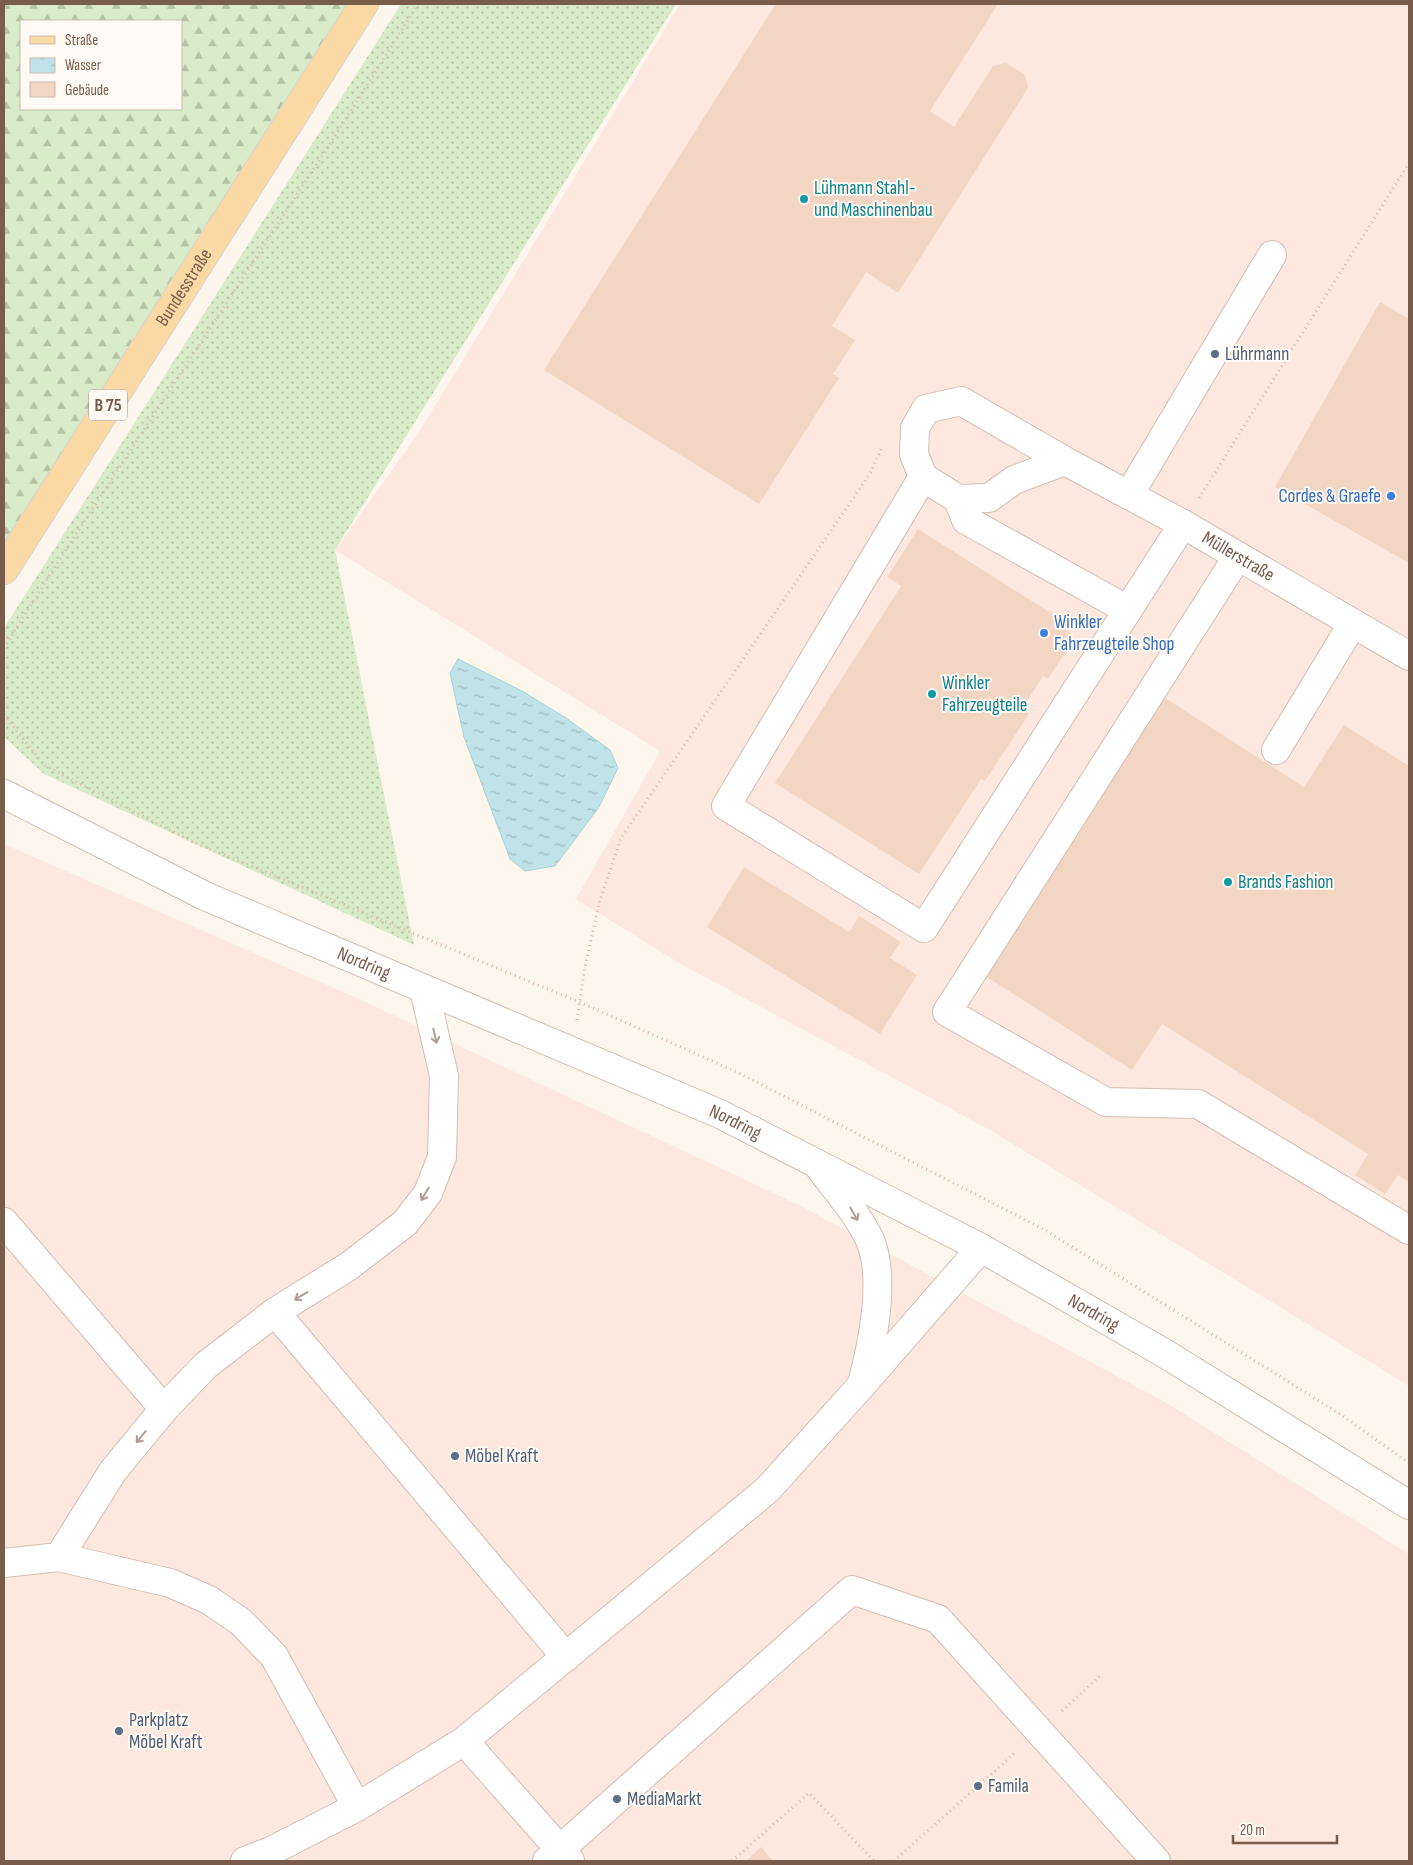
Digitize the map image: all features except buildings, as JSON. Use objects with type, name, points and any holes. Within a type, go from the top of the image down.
[{"type":"main road","name":"Bundesstraße","points":[[4,570],[364,4]]},
{"type":"street","points":[[1129,495],[1272,255]]},
{"type":"street","name":"Müllerstraße","points":[[923,477],[914,454],[915,428],[926,409],[961,401],[1065,461],[1183,524],[1409,656]]},
{"type":"street","points":[[1065,461],[1014,480],[989,498],[958,499],[923,477],[726,806],[924,928],[1183,524]]},
{"type":"street","points":[[958,499],[966,520],[1128,610]]},
{"type":"street","points":[[1238,556],[947,1012],[1106,1102],[1198,1104],[1409,1230]]},
{"type":"street","points":[[1276,750],[1353,623]]},
{"type":"street","name":"Nordring","points":[[4,782],[16,806]]},
{"type":"street","name":"Nordring","points":[[4,794],[16,806],[205,896],[720,1114],[814,1161],[981,1248],[1164,1353],[1409,1505]]},
{"type":"street","points":[[59,1557],[113,1471],[164,1409],[205,1366],[275,1312],[350,1266],[405,1223],[428,1192],[442,1156],[444,1076],[424,989]]},
{"type":"street","points":[[814,1161],[849,1206],[870,1241],[876,1270],[876,1303],[872,1345],[861,1386]]},
{"type":"street","points":[[4,1222],[164,1409]]},
{"type":"street","points":[[245,1861],[271,1851],[358,1807],[464,1741],[767,1490],[861,1386],[981,1248]]},
{"type":"street","points":[[275,1312],[566,1657]]},
{"type":"street","points":[[4,1563],[59,1557],[170,1583],[209,1600],[241,1622],[274,1656],[358,1807]]},
{"type":"street","points":[[464,1741],[559,1857],[852,1590],[938,1619],[1156,1861]]},
{"type":"path","points":[[4,648],[335,136],[418,4]]},
{"type":"path","points":[[1183,524],[1409,163]]},
{"type":"path","points":[[572,1050],[584,972],[599,903],[621,838],[871,472],[883,443]]},
{"type":"path","points":[[894,1861],[1100,1676]]},
{"type":"path","points":[[732,1861],[809,1793],[874,1861]]},
{"type":"shaded area","points":[[680,4],[1409,4],[1409,1386],[990,1130],[679,963],[576,899],[660,751],[335,550],[419,432]]},
{"type":"shaded area","points":[[4,844],[359,999],[799,1205],[1165,1402],[1409,1554],[1409,1861],[4,1861]]},
{"type":"green space","points":[[4,4],[364,4],[4,570]]},
{"type":"green space","points":[[401,4],[676,4],[335,550],[414,945],[44,774],[4,737],[4,628]]},
{"type":"water","points":[[458,659],[522,691],[566,718],[610,750],[618,768],[599,807],[555,866],[525,871],[510,859],[464,737],[450,673]]},
{"type":"place","name":"Lühmann Stahl- und Maschinenbau","points":[[804,199]]},
{"type":"place","name":"Lührmann","points":[[1215,354]]},
{"type":"place","name":"Cordes & Graefe","points":[[1391,496]]},
{"type":"place","name":"Winkler Fahrzeugteile Shop","points":[[1044,633]]},
{"type":"place","name":"Winkler Fahrzeugteile","points":[[932,694]]},
{"type":"place","name":"Brands Fashion","points":[[1228,882]]},
{"type":"place","name":"Möbel Kraft","points":[[455,1456]]},
{"type":"place","name":"Parkplatz Möbel Kraft","points":[[119,1731]]},
{"type":"place","name":"Famila","points":[[978,1786]]},
{"type":"place","name":"MediaMarkt","points":[[617,1799]]}]
